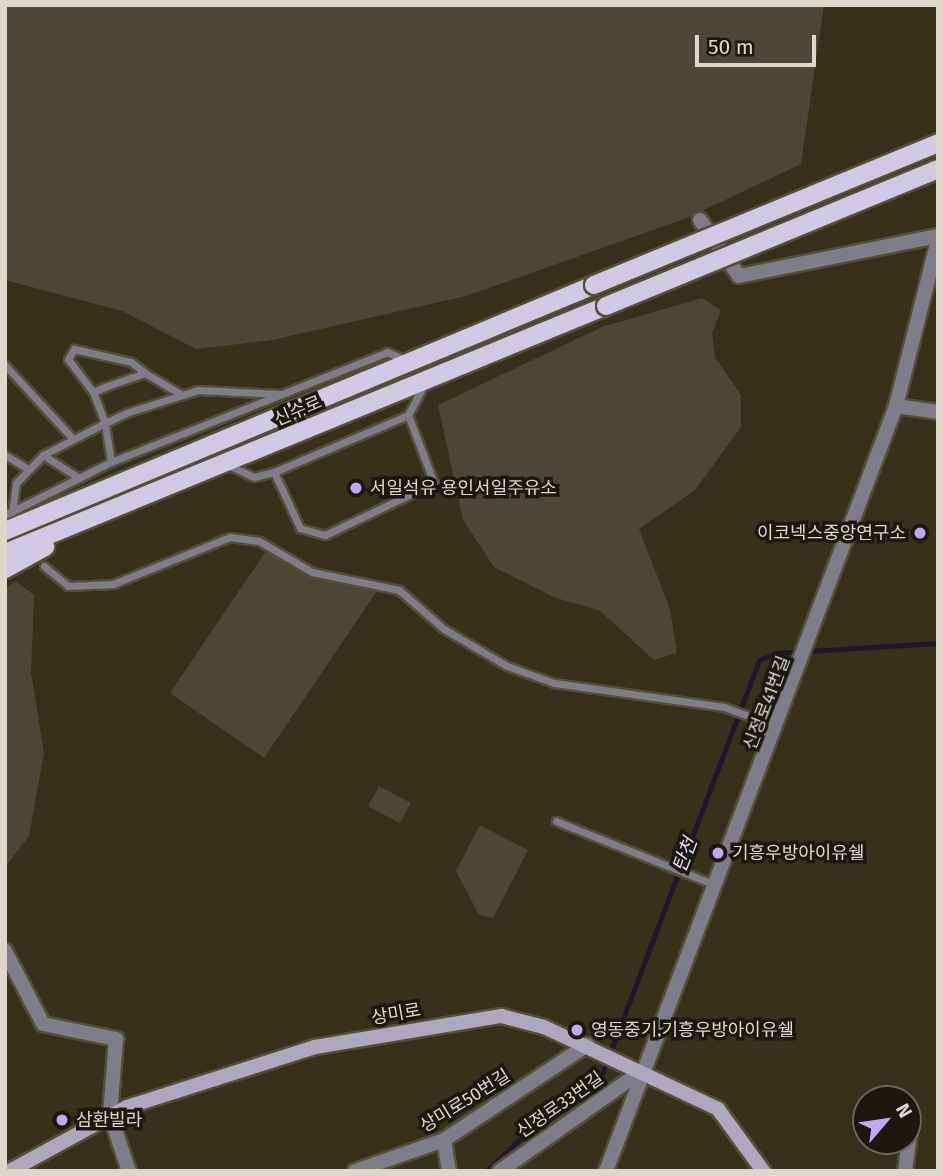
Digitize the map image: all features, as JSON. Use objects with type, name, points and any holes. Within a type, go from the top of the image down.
[{"type":"main road","name":"신수로","points":[[5,531],[938,143]]},
{"type":"main road","name":"신수로","points":[[5,553],[67,530],[938,169]]},
{"type":"main road","points":[[5,569],[67,530]]},
{"type":"street","points":[[700,220],[739,276],[937,244]]},
{"type":"street","name":"신정로41번길","points":[[606,1171],[642,1071],[815,632],[896,406],[937,244]]},
{"type":"street","points":[[896,406],[938,412]]},
{"type":"street","points":[[5,951],[43,1024],[116,1039],[110,1115],[129,1171]]},
{"type":"street","name":"상미로","points":[[10,1171],[110,1115],[316,1047],[501,1016],[587,1045],[718,1110],[763,1171]]},
{"type":"street","name":"상미로50번길","points":[[355,1171],[444,1140],[587,1045]]},
{"type":"street","name":"신정로33번길","points":[[500,1171],[642,1071]]},
{"type":"street","points":[[444,1140],[449,1171]]},
{"type":"lane","points":[[111,463],[106,424],[93,392],[68,359],[70,351],[95,352],[145,373],[182,395]]},
{"type":"lane","points":[[8,513],[111,463],[387,352],[410,361]]},
{"type":"lane","points":[[5,365],[74,439]]},
{"type":"lane","points":[[93,392],[145,373]]},
{"type":"lane","points":[[226,464],[254,477],[274,472],[408,415],[427,379]]},
{"type":"lane","points":[[8,513],[16,483],[27,468],[43,455],[106,424],[182,395],[282,394]]},
{"type":"lane","points":[[274,472],[300,528],[325,535],[434,483],[408,415]]},
{"type":"lane","points":[[5,455],[27,468]]},
{"type":"lane","points":[[43,455],[79,478]]},
{"type":"lane","points":[[44,566],[68,586],[113,584],[230,537],[259,541],[312,572],[399,590],[444,629],[506,666],[554,683],[724,707],[778,727]]},
{"type":"lane","points":[[556,821],[716,885]]},
{"type":"shaded area","points":[[5,5],[824,5],[801,164],[687,218],[466,296],[272,340],[196,349],[122,311],[5,280]]},
{"type":"shaded area","points":[[702,298],[721,310],[712,333],[715,357],[741,395],[741,427],[695,490],[639,529],[670,609],[677,653],[654,660],[599,610],[556,598],[494,567],[463,520],[438,405],[602,327]]},
{"type":"shaded area","points":[[268,548],[312,572],[381,585],[264,758],[170,693]]},
{"type":"shaded area","points":[[15,581],[34,595],[31,672],[44,753],[29,836],[5,867],[5,589]]},
{"type":"shaded area","points":[[379,786],[411,803],[400,823],[368,806]]},
{"type":"shaded area","points":[[480,825],[528,850],[493,918],[479,915],[456,871]]},
{"type":"waterway","name":"탄천","points":[[486,1171],[530,1130],[597,1087],[759,660],[776,653],[938,643]]},
{"type":"place","name":"서일석유 용인서일주유소","points":[[356,488]]},
{"type":"place","name":"이코넥스중앙연구소","points":[[920,533]]},
{"type":"place","name":"기흥우방아이유쉘","points":[[718,853]]},
{"type":"place","name":"영동중기.기흥우방아이유쉘","points":[[577,1030]]},
{"type":"place","name":"삼환빌라","points":[[62,1120]]}]
